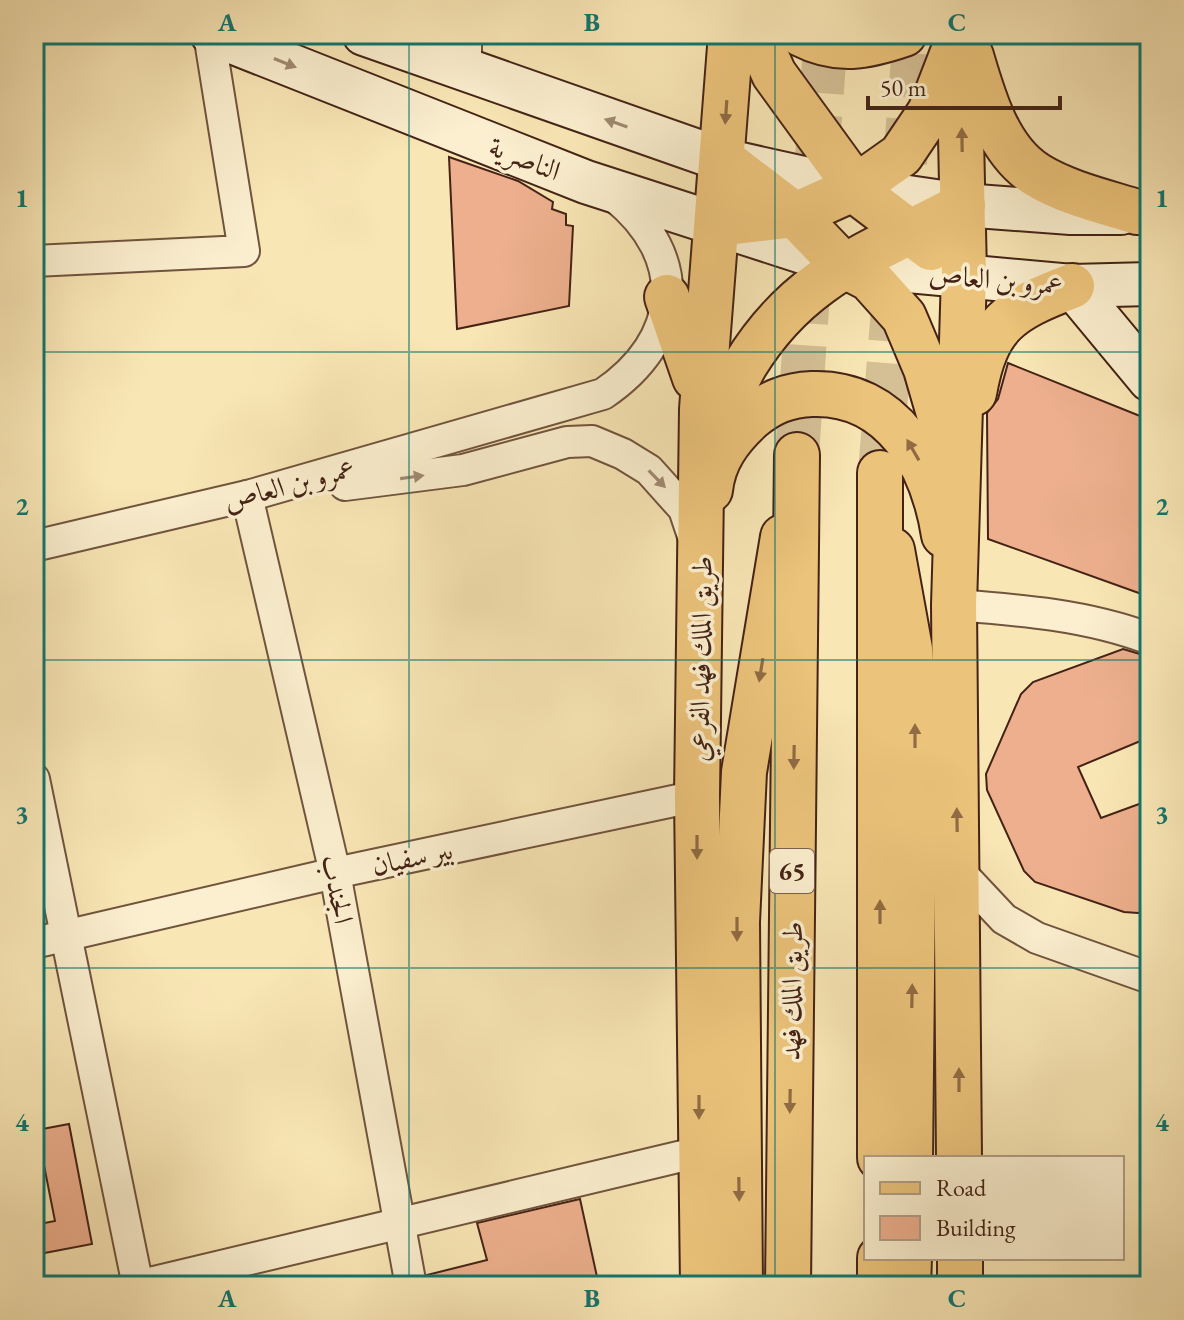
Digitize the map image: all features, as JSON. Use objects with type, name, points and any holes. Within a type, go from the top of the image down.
[{"type":"main road","name":"الناصرية","points":[[211,34],[586,182],[843,265]]},
{"type":"main road","points":[[364,34],[466,52],[723,160],[853,189],[963,205],[1071,213],[1144,212]]},
{"type":"main road","name":"طريق الملك فهد الفرعي","points":[[703,1286],[697,796],[702,409],[731,34]]},
{"type":"main road","points":[[756,34],[774,74],[807,124],[843,169],[853,189],[964,275]]},
{"type":"main road","points":[[801,34],[820,44],[865,47],[904,34]]},
{"type":"main road","points":[[717,224],[795,215],[853,189],[901,155],[930,112],[963,34]]},
{"type":"main road","points":[[959,1156],[954,605],[964,275],[963,34]]},
{"type":"main road","points":[[963,34],[983,95],[1003,139],[1036,174],[1144,212]]},
{"type":"main road","points":[[723,160],[795,215],[843,265],[870,279],[904,317],[926,369],[959,482]]},
{"type":"main road","points":[[703,465],[744,367],[783,313],[843,265],[963,205]]},
{"type":"main road","name":"عمرو بن العاص","points":[[843,265],[1072,286],[1150,284]]},
{"type":"main road","points":[[959,482],[982,354],[997,326],[1027,304],[1072,286],[1150,380]]},
{"type":"main road","points":[[667,297],[688,352],[702,409]]},
{"type":"main road","points":[[701,556],[712,471],[732,435],[767,405],[796,395],[836,393],[870,407],[910,443],[938,496],[954,605]]},
{"type":"main road","name":"طريق الملك فهد","points":[[740,1286],[737,922],[744,772],[797,455],[788,1286]]},
{"type":"main road","points":[[880,1156],[880,473],[910,649],[915,716],[910,1156]]},
{"type":"main road","points":[[880,1260],[880,1286]]},
{"type":"main road","points":[[908,1286],[909,1260]]},
{"type":"main road","points":[[960,1260],[960,1286]]},
{"type":"street","points":[[34,261],[244,251],[211,34]]},
{"type":"street","points":[[586,182],[613,195],[637,214],[654,239],[665,267],[667,297]]},
{"type":"street","name":"عمرو بن العاص","points":[[34,546],[249,496],[603,394],[628,377],[655,340],[667,297]]},
{"type":"street","points":[[249,496],[463,470],[567,442],[592,441],[649,470],[684,509],[701,556]]},
{"type":"street","name":"الجندب","points":[[249,496],[335,873],[411,1286]]},
{"type":"street","points":[[954,605],[1033,611],[1119,627],[1150,639]]},
{"type":"street","points":[[34,779],[138,1286],[699,1152]]},
{"type":"street","name":"بير سفيان","points":[[34,943],[335,873],[697,796]]},
{"type":"street","points":[[958,870],[1004,919],[1037,938],[1150,978]]},
{"type":"building","points":[[449,157],[518,181],[553,202],[552,209],[566,214],[566,225],[573,226],[569,306],[457,329]]},
{"type":"building","points":[[1008,363],[1150,420],[1150,597],[988,539],[987,413],[998,399]]},
{"type":"building","points":[[1123,649],[1150,657],[1150,737],[1078,767],[1101,818],[1150,800],[1150,908],[1138,913],[1124,912],[1035,882],[1024,871],[987,790],[986,774],[1021,694],[1033,682]]},
{"type":"building","points":[[69,1124],[92,1244],[34,1255],[34,1225],[55,1221],[37,1130]]},
{"type":"building","points":[[580,1199],[599,1286],[429,1286],[427,1275],[487,1260],[477,1223]]},
{"type":"tunnel","points":[[817,159],[826,34]]},
{"type":"tunnel","points":[[905,163],[915,34]]},
{"type":"tunnel","points":[[797,455],[810,264]]},
{"type":"tunnel","points":[[880,473],[895,284]]}]
